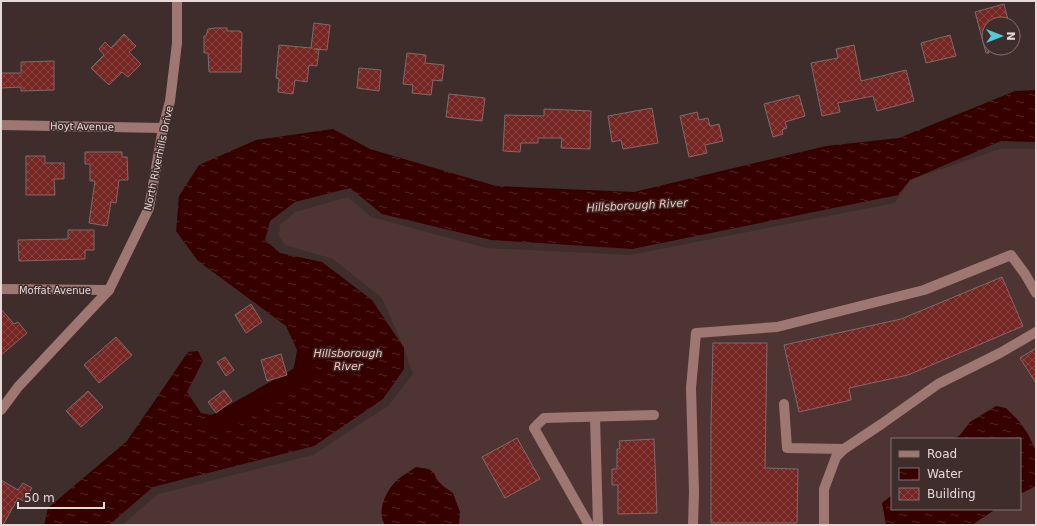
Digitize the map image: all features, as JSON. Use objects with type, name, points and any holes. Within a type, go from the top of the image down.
[{"type":"street","name":"North Riverhills Drive","points":[[1,410],[18,387],[109,290],[149,208],[163,128],[170,101],[177,43],[177,1]]},
{"type":"street","name":"Hoyt Avenue","points":[[1,125],[163,128]]},
{"type":"street","points":[[693,525],[694,492],[691,388],[696,333],[777,327],[924,290],[1011,255],[1025,274],[1036,293]]},
{"type":"street","name":"Moffat Avenue","points":[[1,289],[109,290]]},
{"type":"street","points":[[824,525],[824,490],[836,457],[844,449],[938,384],[1000,353],[1036,332]]},
{"type":"street","points":[[784,404],[787,448],[844,449]]},
{"type":"street","points":[[589,525],[534,428],[544,418],[654,415]]},
{"type":"street","points":[[595,417],[598,525]]},
{"type":"shaded area","points":[[1000,149],[1036,149],[1036,525],[122,525],[158,494],[313,455],[388,406],[413,374],[404,348],[382,298],[333,259],[285,245],[279,236],[280,225],[295,212],[348,197],[371,217],[486,248],[630,255],[895,203],[910,180]]},
{"type":"water","name":"Hillsborough River","points":[[1036,90],[1036,142],[1001,141],[910,180],[898,195],[632,249],[491,240],[382,214],[350,188],[295,202],[270,221],[265,240],[280,253],[322,262],[372,300],[404,348],[404,369],[383,399],[314,446],[153,487],[109,525],[44,525],[48,508],[127,441],[188,352],[198,351],[203,361],[187,392],[201,413],[221,417],[290,393],[297,350],[286,326],[198,261],[176,231],[179,196],[199,165],[256,140],[333,129],[370,149],[496,186],[634,192],[826,146],[899,138],[1015,91]]},
{"type":"water","points":[[996,406],[1006,408],[1019,421],[1028,434],[1036,451],[1036,486],[1021,494],[1021,438],[956,438],[960,435],[970,422]]},
{"type":"water","points":[[416,467],[429,469],[434,473],[437,480],[443,486],[453,493],[460,512],[459,525],[385,525],[382,519],[382,508],[386,495],[397,480]]},
{"type":"water","points":[[891,496],[891,510],[994,510],[972,525],[886,525],[882,503]]},
{"type":"building","points":[[1004,4],[1007,16],[981,16],[981,34],[975,12]]},
{"type":"building","points":[[314,23],[330,25],[327,50],[319,49],[317,66],[309,65],[307,82],[295,80],[293,94],[278,92],[279,79],[276,78],[279,45],[311,48]]},
{"type":"building","points":[[227,28],[227,31],[240,31],[242,33],[241,72],[209,72],[208,53],[204,53],[204,36],[206,36],[208,29]]},
{"type":"building","points":[[124,34],[136,46],[129,52],[141,64],[128,77],[122,72],[109,85],[91,68],[104,55],[99,49],[105,42],[111,48]]},
{"type":"building","points":[[950,35],[956,56],[926,63],[921,43]]},
{"type":"building","points":[[854,45],[861,81],[906,70],[914,101],[877,111],[873,96],[838,103],[840,112],[822,116],[811,63],[838,58],[836,49]]},
{"type":"building","points":[[407,53],[426,55],[425,63],[444,65],[442,81],[433,80],[431,95],[412,93],[413,85],[403,84]]},
{"type":"building","points":[[54,61],[54,90],[21,91],[21,87],[1,88],[1,73],[21,73],[21,62]]},
{"type":"building","points":[[359,68],[381,70],[379,91],[357,88]]},
{"type":"building","points":[[449,94],[485,98],[482,121],[446,117]]},
{"type":"building","points":[[799,95],[805,116],[785,122],[787,128],[782,130],[783,134],[773,137],[764,104]]},
{"type":"building","points":[[652,108],[658,143],[623,149],[621,140],[612,142],[608,116]]},
{"type":"building","points":[[544,109],[591,111],[590,149],[561,148],[562,138],[538,138],[538,143],[521,143],[520,152],[503,151],[505,115],[544,116]]},
{"type":"building","points":[[697,112],[699,120],[708,118],[710,126],[719,124],[723,141],[705,145],[707,153],[689,157],[680,116]]},
{"type":"building","points":[[85,152],[122,152],[122,157],[127,157],[128,180],[119,180],[116,203],[111,202],[107,226],[89,223],[95,181],[90,181],[90,164],[85,164]]},
{"type":"building","points":[[26,156],[45,156],[45,163],[64,163],[64,179],[54,179],[55,195],[26,195]]},
{"type":"building","points":[[68,230],[94,230],[94,250],[85,250],[85,259],[19,261],[18,240],[68,239]]},
{"type":"building","points":[[1002,277],[1023,326],[908,375],[849,388],[851,400],[799,412],[784,345],[901,319]]},
{"type":"building","points":[[251,304],[262,322],[246,333],[235,315]]},
{"type":"building","points":[[1,309],[14,324],[18,322],[27,333],[1,355]]},
{"type":"building","points":[[116,337],[132,355],[99,383],[84,365]]},
{"type":"building","points":[[713,343],[767,343],[765,468],[798,469],[797,523],[711,523]]},
{"type":"building","points":[[1036,348],[1036,383],[1020,358]]},
{"type":"building","points":[[281,354],[287,375],[267,381],[261,360]]},
{"type":"building","points":[[225,357],[234,370],[226,376],[217,362]]},
{"type":"building","points":[[224,390],[232,401],[216,413],[208,402]]},
{"type":"building","points":[[88,391],[103,407],[81,427],[66,411]]},
{"type":"building","points":[[517,438],[540,479],[505,498],[482,457]]},
{"type":"building","points":[[654,439],[657,513],[618,514],[618,485],[612,485],[612,469],[617,469],[617,449],[620,449],[619,441]]},
{"type":"building","points":[[1,480],[18,490],[23,483],[32,488],[24,501],[18,498],[3,525],[1,525]]},
{"type":"waterway","name":"Hillsborough River","points":[[217,424],[302,376],[307,359]]}]
